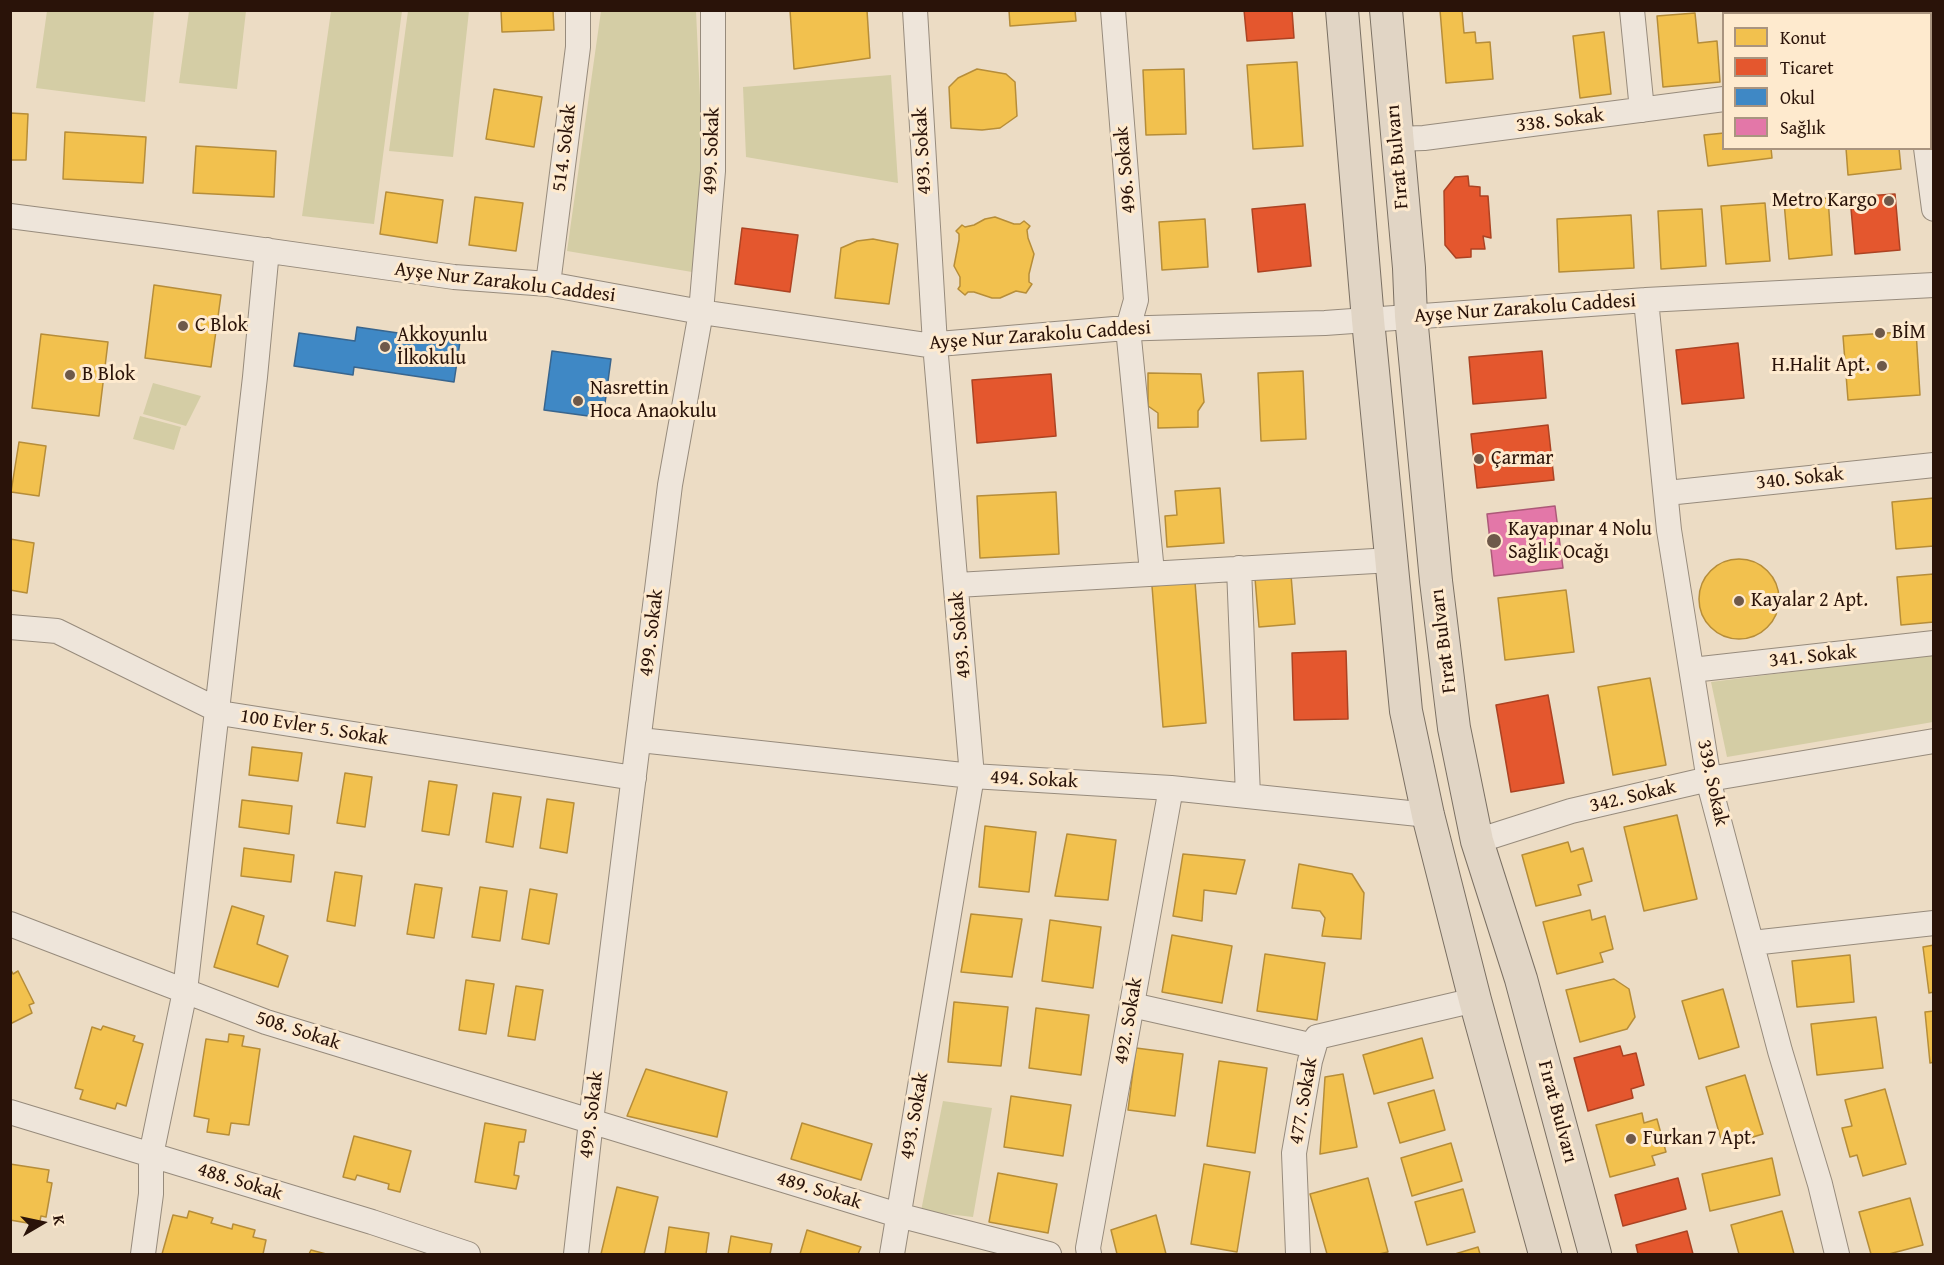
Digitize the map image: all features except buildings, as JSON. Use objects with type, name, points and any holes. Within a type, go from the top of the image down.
[{"type":"main road","points":[[1342,10],[1368,320],[1406,711],[1428,815],[1475,1000],[1545,1254]]},
{"type":"main road","name":"Fırat Bulvarı","points":[[1386,10],[1436,581],[1454,728],[1477,841],[1521,979],[1595,1254]]},
{"type":"street","name":"514. Sokak","points":[[548,284],[578,47],[578,10]]},
{"type":"street","name":"499. Sokak","points":[[576,1254],[670,485],[701,312],[713,171],[713,10]]},
{"type":"street","name":"493. Sokak","points":[[892,1254],[972,776],[935,344],[915,10]]},
{"type":"street","name":"496. Sokak","points":[[1113,10],[1136,300],[1128,328]]},
{"type":"street","points":[[1632,10],[1642,110]]},
{"type":"street","name":"338. Sokak","points":[[1396,139],[1424,138],[1722,99]]},
{"type":"street","points":[[1926,150],[1934,209]]},
{"type":"street","name":"Ayşe Nur Zarakolu Caddesi","points":[[10,216],[454,277],[548,284],[701,312],[927,345],[1128,328],[1325,323],[1646,300],[1934,285]]},
{"type":"street","points":[[143,1254],[150,1194],[151,1155],[185,991],[267,250]]},
{"type":"street","name":"339. Sokak","points":[[1646,300],[1669,530],[1709,779],[1780,1051],[1820,1184],[1837,1254]]},
{"type":"street","points":[[1128,328],[1152,572]]},
{"type":"street","name":"340. Sokak","points":[[1667,493],[1934,465]]},
{"type":"street","points":[[957,585],[1392,560]]},
{"type":"street","points":[[1239,568],[1248,796]]},
{"type":"street","name":"100 Evler 5. Sokak","points":[[10,627],[57,631],[217,710],[238,716],[634,778]]},
{"type":"street","name":"341. Sokak","points":[[1692,670],[1934,643]]},
{"type":"street","name":"494. Sokak","points":[[639,740],[972,776],[1171,788],[1428,815]]},
{"type":"street","name":"342. Sokak","points":[[1477,841],[1571,812],[1709,779],[1934,741]]},
{"type":"street","name":"492. Sokak","points":[[1089,1254],[1088,1248],[1171,788]]},
{"type":"street","points":[[1752,943],[1934,923]]},
{"type":"street","name":"508. Sokak","points":[[10,924],[266,1022],[591,1121]]},
{"type":"street","name":"477. Sokak","points":[[1292,1253],[1294,1153],[1310,1061],[1317,1037],[1475,1000]]},
{"type":"street","points":[[1132,1005],[1314,1046]]},
{"type":"street","name":"488. Sokak","points":[[10,1112],[372,1222],[468,1254]]},
{"type":"street","name":"489. Sokak","points":[[591,1121],[898,1215],[1049,1254]]},
{"type":"shaded area","points":[[47,11],[154,11],[145,102],[36,88]]},
{"type":"shaded area","points":[[189,11],[246,11],[237,89],[179,83]]},
{"type":"shaded area","points":[[331,11],[402,11],[374,224],[302,216]]},
{"type":"shaded area","points":[[408,11],[469,11],[453,157],[389,151]]},
{"type":"shaded area","points":[[601,11],[696,11],[704,183],[692,272],[567,251]]},
{"type":"shaded area","points":[[891,75],[898,183],[746,157],[743,87]]},
{"type":"shaded area","points":[[153,383],[201,396],[186,426],[143,414]]},
{"type":"shaded area","points":[[140,416],[181,427],[174,450],[133,439]]},
{"type":"shaded area","points":[[1933,654],[1933,722],[1727,757],[1711,682]]},
{"type":"shaded area","points":[[943,1101],[992,1108],[973,1217],[921,1211]]},
{"type":"place","name":"Metro Kargo","points":[[1889,201]]},
{"type":"place","name":"C Blok","points":[[183,326]]},
{"type":"place","name":"BİM","points":[[1880,333]]},
{"type":"place","name":"Akkoyunlu İlkokulu","points":[[385,347]]},
{"type":"place","name":"H.Halit Apt.","points":[[1882,366]]},
{"type":"place","name":"B Blok","points":[[70,375]]},
{"type":"place","name":"Nasrettin Hoca Anaokulu","points":[[578,401]]},
{"type":"place","name":"Çarmar","points":[[1479,459]]},
{"type":"place","name":"Kayapınar 4 Nolu Sağlık Ocağı","points":[[1494,541]]},
{"type":"place","name":"Kayalar 2 Apt.","points":[[1739,601]]},
{"type":"place","name":"Furkan 7 Apt.","points":[[1631,1139]]}]
